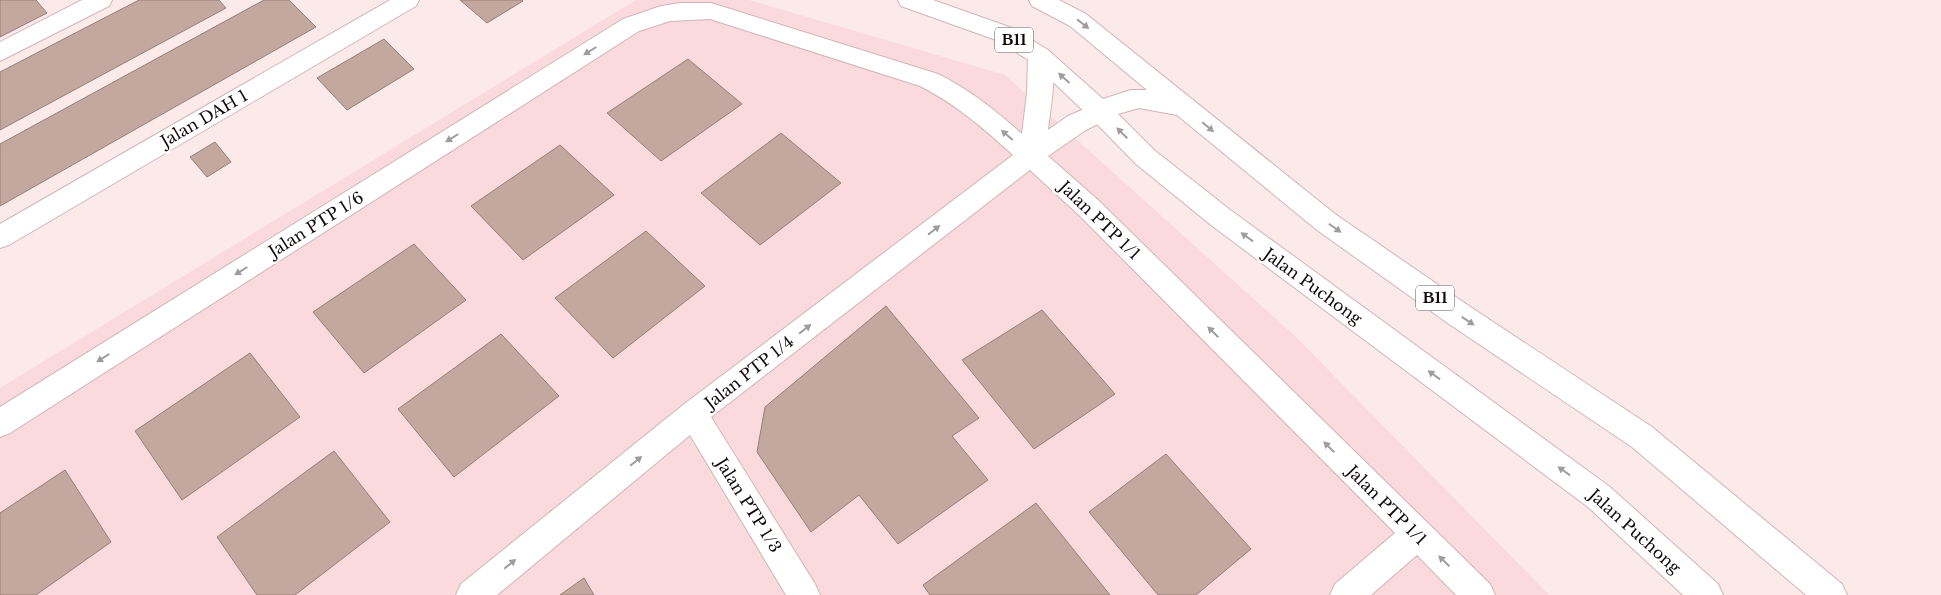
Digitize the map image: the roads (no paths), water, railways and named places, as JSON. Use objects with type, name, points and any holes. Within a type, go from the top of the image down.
[{"type":"street","points":[[0,52],[101,0]]},
{"type":"street","name":"Jalan DAH 1","points":[[0,237],[408,0]]},
{"type":"street","name":"Jalan Puchong","points":[[909,0],[1004,34],[1040,56],[1100,111],[1145,157],[1220,217],[1599,497],[1707,595]]},
{"type":"street","name":"B11","points":[[1040,0],[1078,20],[1326,222],[1459,315],[1642,437],[1831,595]]},
{"type":"street","name":"Jalan PTP 1/1","points":[[631,25],[656,14],[690,8],[712,11],[929,80],[957,94],[978,109],[1031,155],[1096,215],[1479,595]]},
{"type":"street","name":"Jalan PTP 1/6","points":[[0,423],[631,25]]},
{"type":"street","points":[[1031,155],[1039,115],[1042,84],[1040,56]]},
{"type":"street","name":"Jalan PTP 1/4","points":[[472,595],[694,414],[1031,155],[1077,122],[1130,98],[1150,98],[1184,107]]},
{"type":"street","name":"Jalan PTP 1/3","points":[[694,414],[804,595]]},
{"type":"street","points":[[1346,595],[1417,535]]}]
